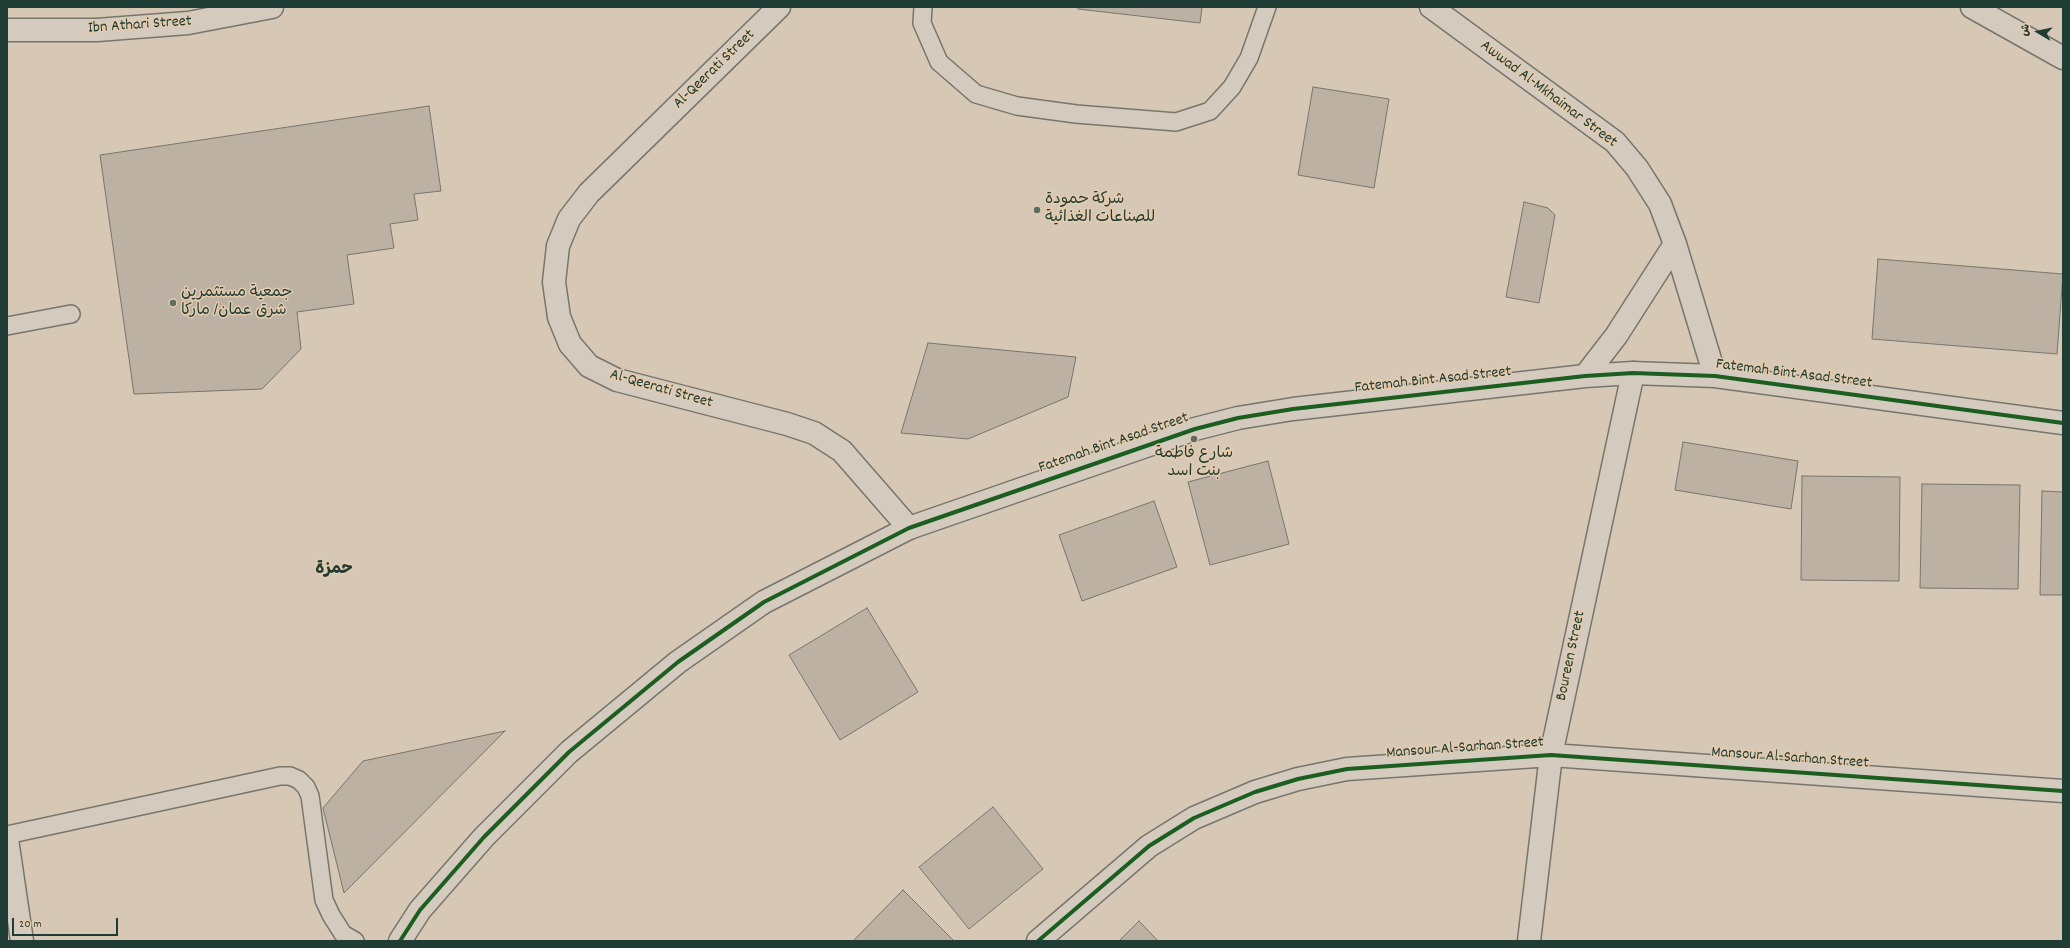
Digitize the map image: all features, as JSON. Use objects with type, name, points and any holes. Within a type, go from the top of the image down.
[{"type":"street","name":"Ibn Athari Street","points":[[7,30],[97,30],[188,23],[272,7]]},
{"type":"street","name":"Al-Qeerati Street","points":[[779,7],[589,193],[569,219],[558,246],[554,282],[559,317],[570,344],[589,366],[617,380],[787,424],[814,433],[842,451],[909,528]]},
{"type":"street","name":"Awwad Al-Mkhaimar Street","points":[[1430,7],[1615,142],[1637,168],[1660,204],[1675,244],[1715,376]]},
{"type":"street","points":[[1972,7],[2063,58]]},
{"type":"street","points":[[1585,376],[1616,336],[1675,244]]},
{"type":"street","name":"Fatemah Bint Asad Street","points":[[400,941],[420,910],[484,837],[563,757],[711,637],[764,602],[909,528],[1195,429],[1238,418],[1293,409],[1585,376],[1633,373],[1715,376],[2063,423]]},
{"type":"street","name":"Boureen Street","points":[[1529,941],[1551,755],[1633,373]]},
{"type":"street","name":"Mansour Al-Sarhan Street","points":[[1038,941],[1149,846],[1194,818],[1255,792],[1298,779],[1347,769],[1551,755],[2063,791]]},
{"type":"street","points":[[7,839],[22,941]]},
{"type":"lane","points":[[923,7],[922,23],[939,62],[976,94],[1017,106],[1061,112],[1176,122],[1210,111],[1232,88],[1249,58],[1267,7]]},
{"type":"lane","points":[[7,326],[71,314]]},
{"type":"lane","points":[[7,835],[280,776],[290,776],[299,780],[306,787],[310,796],[324,900],[331,916],[343,934],[355,941]]},
{"type":"building","points":[[1078,7],[1202,7],[1200,23],[1078,9]]},
{"type":"building","points":[[1313,87],[1389,99],[1374,188],[1298,175]]},
{"type":"building","points":[[429,106],[441,191],[414,194],[418,220],[390,224],[394,248],[347,255],[354,304],[297,312],[301,349],[262,389],[134,394],[100,155]]},
{"type":"building","points":[[1524,202],[1548,208],[1555,215],[1539,303],[1506,297]]},
{"type":"building","points":[[1878,259],[2063,274],[2057,354],[1872,339]]},
{"type":"building","points":[[928,343],[1076,357],[1068,397],[968,439],[901,433]]},
{"type":"building","points":[[1683,442],[1798,461],[1791,509],[1675,490]]},
{"type":"building","points":[[1268,461],[1289,544],[1210,565],[1188,482]]},
{"type":"building","points":[[1802,476],[1900,477],[1899,581],[1801,580]]},
{"type":"building","points":[[1922,484],[2020,485],[2018,589],[1920,588]]},
{"type":"building","points":[[2042,491],[2063,492],[2063,595],[2040,595]]},
{"type":"building","points":[[1154,501],[1177,567],[1082,601],[1059,535]]},
{"type":"building","points":[[867,608],[918,692],[840,740],[789,655]]},
{"type":"building","points":[[505,731],[344,893],[323,808],[363,761]]},
{"type":"building","points":[[993,807],[1043,869],[969,929],[919,867]]},
{"type":"building","points":[[903,890],[954,941],[853,941]]},
{"type":"building","points":[[1139,921],[1158,941],[1119,941]]},
{"type":"cycle path","points":[[400,941],[420,910],[484,837],[569,752],[678,662],[764,602],[909,528],[1195,429],[1238,418],[1293,409],[1585,376],[1633,373],[1715,376],[2063,423]]},
{"type":"cycle path","points":[[1038,941],[1149,846],[1194,818],[1255,792],[1298,779],[1347,769],[1551,755],[2063,791]]},
{"type":"place","name":"شركة حمودة للصناعات الغذائية","points":[[1037,210]]},
{"type":"place","name":"جمعية مستثمرين شرق عمان/ ماركا","points":[[173,303]]},
{"type":"place","name":"شارع فاطمة بنت اسد","points":[[1194,439]]},
{"type":"district","name":"حمزة","points":[[334,571]]}]
